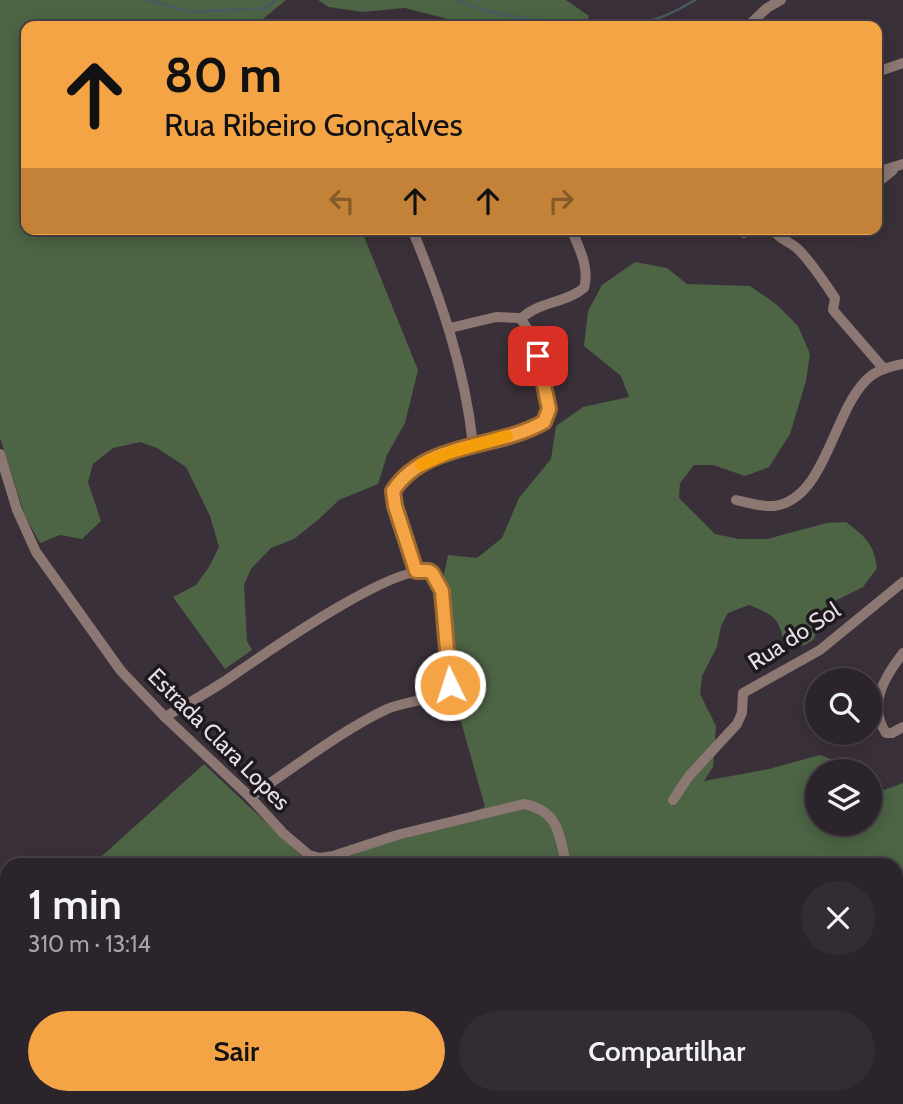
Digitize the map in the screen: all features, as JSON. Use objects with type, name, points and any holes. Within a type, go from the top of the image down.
[{"type":"street","points":[[753,21],[781,0]]},
{"type":"street","points":[[882,70],[903,64]]},
{"type":"street","points":[[882,171],[901,165]]},
{"type":"street","points":[[882,179],[901,165]]},
{"type":"street","points":[[414,235],[450,328],[467,394],[473,444]]},
{"type":"street","points":[[521,319],[529,312],[559,302],[584,288],[586,279],[581,254],[573,235]]},
{"type":"street","points":[[776,235],[804,257],[835,298],[833,310],[884,369]]},
{"type":"street","points":[[416,571],[395,506],[393,491],[404,477],[421,465],[473,444],[541,424],[548,416],[548,398],[538,356],[528,328],[521,319],[513,316],[496,317],[450,328]]},
{"type":"street","points":[[736,500],[773,506],[797,495],[820,464],[854,395],[869,377],[884,369],[903,364]]},
{"type":"street","name":"Estrada Clara Lopes","points":[[0,454],[17,510],[36,552],[121,671],[299,848],[320,858],[333,856],[397,835],[524,804],[540,808],[551,818],[558,830],[565,858]]},
{"type":"street","points":[[165,717],[315,621],[393,579],[416,571],[429,571],[436,579],[443,597],[451,679],[448,688],[388,709],[369,719],[250,797]]},
{"type":"street","name":"Rua do Sol","points":[[673,800],[689,776],[737,724],[742,713],[743,693],[828,644],[903,582]]},
{"type":"street","points":[[903,653],[889,672],[879,695],[877,709],[885,732],[889,734],[903,727]]},
{"type":"green space","points":[[0,0],[286,0],[260,21],[21,21],[21,235],[363,235],[418,370],[405,423],[387,455],[378,484],[339,500],[294,539],[271,548],[251,569],[244,585],[247,641],[252,650],[225,669],[173,597],[196,585],[219,547],[210,516],[186,467],[157,448],[140,442],[113,448],[93,464],[88,482],[101,521],[82,539],[60,535],[40,543],[25,516],[0,438]]},
{"type":"green space","points":[[318,0],[566,0],[589,16],[587,21],[456,21],[405,8],[363,12],[329,7]]},
{"type":"green space","points":[[635,262],[667,268],[687,284],[750,286],[776,304],[798,326],[810,354],[806,381],[790,434],[769,467],[745,476],[713,465],[694,465],[680,483],[679,498],[715,534],[739,539],[767,539],[827,523],[846,522],[871,546],[877,568],[863,587],[829,604],[819,622],[814,639],[805,645],[786,647],[775,620],[759,609],[749,605],[728,613],[721,626],[717,647],[702,676],[700,694],[716,726],[713,767],[704,781],[805,759],[805,836],[882,836],[882,788],[903,783],[903,858],[345,858],[485,807],[455,700],[455,660],[444,574],[448,555],[477,558],[502,538],[519,498],[551,459],[556,426],[583,407],[629,397],[621,376],[584,346],[588,311],[602,285]]},
{"type":"green space","points":[[820,755],[831,759],[805,759]]},
{"type":"green space","points":[[204,764],[304,858],[100,858]]},
{"type":"waterway","points":[[146,0],[191,12],[267,8],[275,0]]},
{"type":"waterway","points":[[457,0],[494,12],[548,21]]},
{"type":"waterway","points":[[649,21],[695,0]]},
{"type":"slow traffic","points":[[421,465],[473,444],[507,436]]},
{"type":"route","points":[[450,685],[442,591],[432,573],[416,571],[395,506],[393,491],[404,477],[434,459],[544,422],[549,409],[538,356]]}]
